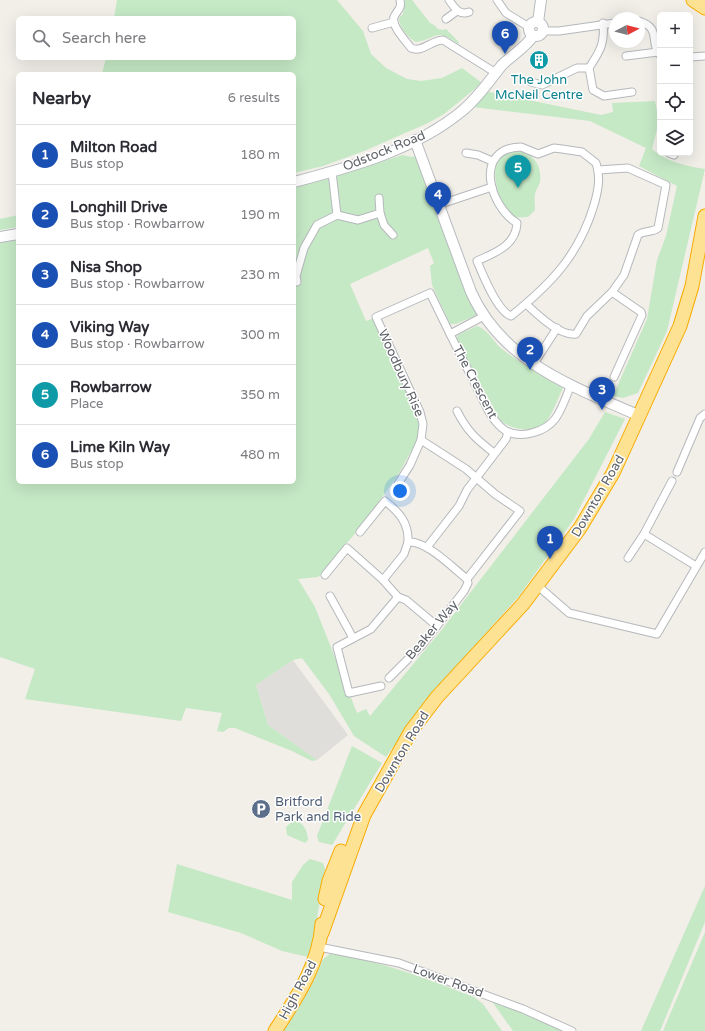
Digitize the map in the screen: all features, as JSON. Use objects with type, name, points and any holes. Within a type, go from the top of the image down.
[{"type":"highway","points":[[693,0],[705,8]]},
{"type":"highway","name":"Downton Road","points":[[319,948],[322,933],[364,815],[398,753],[428,708],[505,626],[538,586],[594,507],[613,473],[680,326],[690,294],[702,245],[705,216]]},
{"type":"highway","name":"High Road","points":[[275,1031],[307,979],[319,948]]},
{"type":"street","points":[[400,0],[400,8],[394,18],[395,26],[413,49],[419,49],[436,40],[443,40],[496,73]]},
{"type":"street","points":[[449,0],[457,11],[464,14],[469,12]]},
{"type":"street","points":[[496,0],[506,12],[536,29],[559,32],[609,23]]},
{"type":"street","points":[[536,29],[541,0]]},
{"type":"street","points":[[446,19],[457,11]]},
{"type":"street","points":[[372,28],[394,22]]},
{"type":"street","points":[[603,23],[604,38],[602,47],[590,68],[593,90],[604,96],[632,92]]},
{"type":"street","points":[[645,23],[653,30],[658,48]]},
{"type":"street","name":"Odstock Road","points":[[296,181],[332,172],[374,157],[435,130],[462,111],[477,97],[496,73],[536,29]]},
{"type":"street","points":[[626,56],[657,54]]},
{"type":"street","points":[[693,57],[705,56]]},
{"type":"street","points":[[531,82],[542,84],[577,68],[590,68]]},
{"type":"street","points":[[415,140],[471,292],[484,316],[505,342],[533,365],[572,385],[640,416]]},
{"type":"street","points":[[521,147],[538,154],[554,148],[582,152],[596,163],[598,170],[598,188],[589,222],[570,257],[554,277],[526,304],[511,316],[506,314],[493,294],[477,261],[506,246],[513,238],[517,230],[517,223],[508,218],[502,211],[492,187],[490,171],[492,162],[500,152],[510,148],[521,147]]},
{"type":"street","points":[[466,153],[478,155],[492,162]]},
{"type":"street","points":[[526,304],[568,335],[576,334],[587,316],[612,292],[624,275],[638,235],[642,232],[654,231],[658,228],[667,187],[628,168],[598,170]]},
{"type":"street","points":[[332,172],[337,215]]},
{"type":"street","points":[[438,205],[492,187]]},
{"type":"street","points":[[379,198],[380,213],[384,225],[393,235]]},
{"type":"street","points":[[298,278],[304,248],[316,225],[337,215],[358,220],[380,213]]},
{"type":"street","points":[[0,237],[16,234]]},
{"type":"street","points":[[612,292],[642,314],[614,377]]},
{"type":"street","name":"The Crescent","points":[[430,293],[493,420],[508,432],[527,434],[547,426],[556,418],[572,385]]},
{"type":"street","name":"Woodbury Rise","points":[[398,484],[410,465],[422,440],[423,424],[420,412],[376,317],[430,293]]},
{"type":"street","name":"The Crescent","points":[[450,334],[484,316]]},
{"type":"street","points":[[533,365],[557,328]]},
{"type":"street","points":[[457,411],[466,428],[475,440],[494,453]]},
{"type":"street","points":[[677,472],[700,418],[705,414]]},
{"type":"street","points":[[427,547],[459,506],[476,477],[506,438],[508,432]]},
{"type":"street","points":[[422,440],[476,477]]},
{"type":"street","name":"Beaker Way","points":[[389,678],[422,645],[437,626],[464,591],[468,583],[467,579],[520,510],[495,494],[476,477]]},
{"type":"street","points":[[628,558],[644,534],[672,481]]},
{"type":"street","points":[[360,532],[386,501],[403,519],[408,530],[408,542],[404,554],[383,580]]},
{"type":"street","points":[[644,534],[696,566]]},
{"type":"street","points":[[325,575],[352,541]]},
{"type":"street","points":[[408,542],[414,542],[427,547],[467,579]]},
{"type":"street","points":[[347,548],[383,580],[398,597],[406,600],[437,626]]},
{"type":"street","points":[[538,586],[569,613],[657,634],[705,552]]},
{"type":"street","points":[[330,596],[353,638]]},
{"type":"street","points":[[381,686],[349,693],[337,647],[372,629],[398,597]]},
{"type":"street","name":"Lower Road","points":[[319,948],[399,963],[523,1009],[572,1031]]},
{"type":"shaded area","points":[[293,660],[348,735],[317,760],[268,725],[256,685]]},
{"type":"green space","points":[[117,0],[337,0],[363,31],[371,54],[386,68],[407,79],[421,81],[442,78],[462,68],[482,83],[444,114],[428,123],[364,151],[323,166],[296,173],[296,72],[102,72],[106,60],[296,60],[296,16],[114,16]]},
{"type":"green space","points":[[405,0],[412,0],[430,23],[438,29],[446,29],[459,42],[458,44],[445,36],[440,35],[416,42],[410,38],[404,32],[399,21],[399,18],[403,14]]},
{"type":"green space","points":[[485,91],[601,115],[613,112],[612,103],[655,101],[657,112],[657,130],[652,149],[657,152],[657,156],[662,156],[684,165],[705,169],[667,331],[638,393],[623,398],[613,396],[647,319],[657,260],[666,236],[677,186],[639,166],[646,148],[590,121],[473,107]]},
{"type":"green space","points":[[519,150],[533,158],[540,171],[540,182],[535,196],[535,210],[528,217],[515,217],[510,213],[501,199],[496,181],[496,164],[499,158]]},
{"type":"green space","points":[[403,155],[412,157],[417,156],[467,294],[477,315],[456,324],[450,324],[432,285],[430,266],[434,263],[428,248],[350,284],[366,321],[374,318],[418,414],[420,435],[398,475],[360,528],[345,545],[337,560],[318,577],[298,579],[315,607],[357,713],[366,709],[370,716],[440,632],[589,439],[605,412],[625,419],[574,519],[519,596],[433,692],[386,757],[354,736],[329,694],[302,658],[293,660],[256,685],[268,725],[317,760],[312,761],[292,751],[235,728],[229,728],[223,732],[217,731],[222,713],[186,708],[181,721],[25,699],[35,669],[0,657],[0,243],[16,240],[16,484],[296,484],[296,187]]},
{"type":"green space","points":[[16,215],[16,227],[0,230],[0,219]]},
{"type":"green space","points":[[477,326],[485,330],[499,346],[531,370],[563,388],[548,419],[543,424],[531,429],[524,429],[511,427],[500,420],[456,339],[458,335]]},
{"type":"green space","points":[[352,746],[382,763],[332,845],[319,842],[317,836]]},
{"type":"green space","points":[[293,821],[297,821],[304,827],[308,840],[305,843],[287,835],[286,827]]},
{"type":"green space","points":[[310,859],[323,863],[325,869],[314,937],[308,957],[282,951],[241,933],[168,912],[177,864],[292,900],[292,882],[303,865]]},
{"type":"green space","points":[[705,886],[705,922],[660,1031],[641,1031]]},
{"type":"green space","points":[[705,932],[705,1031],[663,1031],[700,944]]},
{"type":"green space","points":[[330,954],[385,965],[474,997],[483,1004],[502,1031],[283,1031],[312,984],[323,959]]},
{"type":"green space","points":[[491,1000],[564,1031],[513,1031]]},
{"type":"place","name":"Lime Kiln Way","points":[[505,54]]},
{"type":"place","name":"The John McNeil Centre","points":[[539,60]]},
{"type":"place","name":"Rowbarrow","points":[[518,188]]},
{"type":"place","name":"Viking Way","points":[[438,215]]},
{"type":"place","name":"Longhill Drive","points":[[530,370]]},
{"type":"place","name":"Nisa Shop","points":[[602,410]]},
{"type":"place","name":"Milton Road","points":[[550,559]]},
{"type":"place","name":"Britford Park and Ride","points":[[261,809]]}]
